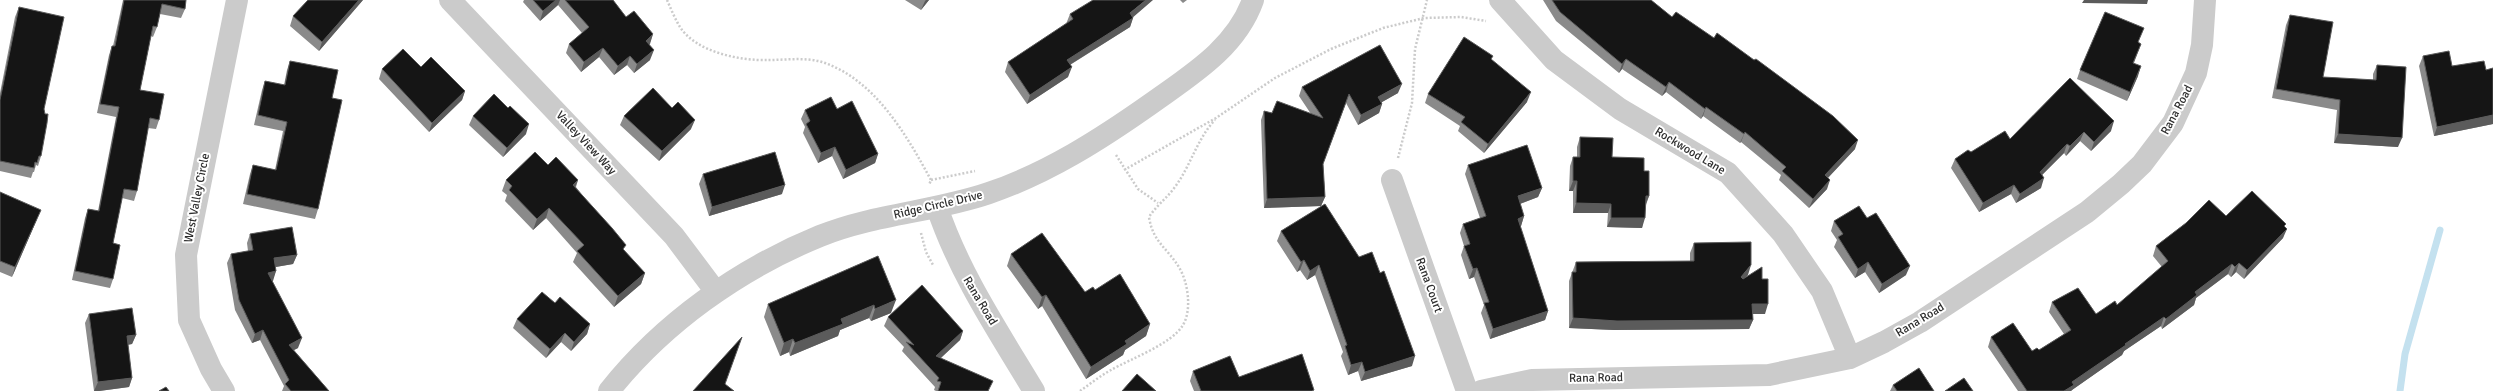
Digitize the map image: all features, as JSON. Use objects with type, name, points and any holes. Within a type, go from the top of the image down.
[{"type":"street","name":"West Valley Circle","points":[[224,391],[211,369],[189,320],[186,255],[237,0]]},
{"type":"street","name":"Valley View Way","points":[[450,0],[674,236],[716,292]]},
{"type":"street","name":"Ridge Circle Drive","points":[[609,391],[629,366],[653,342],[716,292],[792,248],[822,235],[878,218],[937,207],[988,194],[1033,177],[1105,136],[1205,65],[1232,38],[1254,0]]},
{"type":"street","name":"Rockwood Lane","points":[[1500,0],[1554,60],[1620,109],[1728,173],[1783,234],[1822,291],[1850,358]]},
{"type":"street","name":"Rana Road","points":[[1482,391],[1532,380],[1770,383],[1850,358],[1920,322],[2087,212],[2121,184],[2160,142],[2173,123],[2196,73],[2202,45],[2205,0]]},
{"type":"street","name":"Rana Court","points":[[1392,180],[1467,391]]},
{"type":"street","name":"Rana Road","points":[[937,207],[948,240],[964,275],[1034,391]]},
{"type":"path","points":[[667,0],[680,28],[693,41],[706,48],[761,61],[806,59],[823,62],[844,72],[884,107],[905,135],[931,180]]},
{"type":"path","points":[[1392,180],[1412,103],[1415,49],[1424,18],[1427,0]]},
{"type":"path","points":[[1124,170],[1216,118],[1275,78],[1332,49],[1383,28],[1424,18],[1461,17],[1492,22]]},
{"type":"path","points":[[1080,391],[1109,371],[1166,340],[1183,326],[1188,313],[1188,297],[1180,269],[1155,239],[1149,217],[1158,204],[1174,188],[1187,167],[1204,131],[1216,118]]},
{"type":"building","points":[[124,0],[186,0],[185,9],[162,4],[157,27],[153,26],[140,90],[164,94],[159,120],[150,118],[137,191],[124,189],[113,243],[120,245],[113,279],[75,271],[88,209],[99,211],[119,107],[100,104],[112,46],[115,46]]},
{"type":"building","points":[[308,0],[359,0],[322,42],[293,16]]},
{"type":"building","points":[[533,0],[556,0],[543,11]]},
{"type":"building","points":[[565,0],[613,0],[626,17],[634,11],[653,34],[646,41],[654,50],[637,64],[630,56],[618,66],[603,48],[584,62],[569,44],[589,27]]},
{"type":"building","points":[[1093,0],[1146,0],[1130,13],[1133,18],[1067,60],[1072,67],[1030,95],[1008,62],[1073,19],[1070,14]]},
{"type":"building","points":[[1552,0],[1651,0],[1672,17],[1676,12],[1714,38],[1717,33],[1754,60],[1756,59],[1833,116],[1858,140],[1825,175],[1830,180],[1813,199],[1782,171],[1786,167],[1745,132],[1744,134],[1706,107],[1705,109],[1669,82],[1666,87],[1626,59],[1622,64],[1560,12]]},
{"type":"building","points":[[19,7],[64,17],[44,109],[45,114],[48,114],[41,156],[39,156],[37,163],[35,162],[34,168],[0,161],[0,100]]},
{"type":"building","points":[[2105,12],[2144,28],[2138,42],[2141,44],[2133,63],[2141,66],[2130,92],[2080,70]]},
{"type":"building","points":[[2290,15],[2333,22],[2323,77],[2376,80],[2377,65],[2406,67],[2402,138],[2338,134],[2340,100],[2276,89]]},
{"type":"building","points":[[1464,37],[1493,56],[1491,59],[1531,92],[1488,144],[1461,122],[1465,117],[1428,94]]},
{"type":"building","points":[[1380,45],[1402,84],[1378,97],[1382,104],[1361,115],[1349,94],[1323,164],[1325,197],[1267,199],[1264,111],[1272,113],[1277,101],[1323,118],[1302,87]]},
{"type":"building","points":[[403,49],[421,67],[431,57],[465,91],[432,123],[382,69]]},
{"type":"building","points":[[2449,51],[2452,66],[2484,61],[2486,70],[2493,68],[2493,115],[2437,127],[2423,56]]},
{"type":"building","points":[[290,61],[338,70],[332,98],[342,100],[318,209],[247,194],[253,165],[276,170],[287,122],[258,115],[265,81],[285,85]]},
{"type":"building","points":[[2070,78],[2114,121],[2094,142],[2084,132],[2070,146],[2067,144],[2040,172],[2044,178],[2020,194],[2014,185],[1983,203],[1955,159],[1968,150],[1971,152],[2005,131],[2010,139]]},
{"type":"building","points":[[653,88],[672,108],[678,102],[695,120],[662,151],[624,116]]},
{"type":"building","points":[[494,94],[508,108],[510,106],[529,124],[507,148],[473,116]]},
{"type":"building","points":[[831,97],[837,109],[852,101],[878,154],[846,170],[835,147],[821,153],[806,124],[810,121],[805,110]]},
{"type":"building","points":[[1580,137],[1613,138],[1612,157],[1644,158],[1644,171],[1649,171],[1649,196],[1646,196],[1645,218],[1611,218],[1611,204],[1576,203],[1577,181],[1573,181],[1573,157],[1580,157]]},
{"type":"building","points":[[1527,145],[1542,188],[1518,196],[1524,216],[1518,219],[1548,311],[1493,329],[1484,303],[1489,302],[1477,268],[1473,269],[1464,246],[1470,244],[1463,224],[1486,216],[1468,165]]},
{"type":"building","points":[[535,152],[548,165],[556,157],[578,180],[573,185],[626,245],[623,249],[645,273],[618,296],[577,251],[584,245],[549,208],[537,219],[509,190],[512,186],[506,180]]},
{"type":"building","points":[[775,152],[785,185],[712,207],[703,174]]},
{"type":"building","points":[[2252,191],[2286,224],[2284,226],[2287,229],[2247,270],[2239,263],[2235,267],[2232,264],[2195,292],[2197,295],[2166,319],[2164,317],[2125,344],[2126,345],[2072,382],[2074,385],[2064,391],[2027,391],[1991,337],[2013,323],[2032,351],[2037,348],[2039,350],[2071,330],[2052,302],[2078,288],[2096,314],[2115,301],[2117,305],[2168,261],[2156,246],[2186,223],[2209,200],[2226,216]]},
{"type":"building","points":[[0,192],[41,210],[15,267],[0,261]]},
{"type":"building","points":[[1325,204],[1359,257],[1372,252],[1380,273],[1384,271],[1415,356],[1365,372],[1362,362],[1351,365],[1345,346],[1347,345],[1319,265],[1310,271],[1304,260],[1301,262],[1281,231]]},
{"type":"building","points":[[1859,206],[1867,218],[1876,213],[1910,266],[1882,284],[1868,262],[1858,269],[1838,237],[1843,234],[1834,221]]},
{"type":"building","points":[[292,227],[297,255],[274,258],[276,271],[268,273],[302,338],[289,345],[329,391],[291,391],[285,384],[289,380],[263,330],[255,334],[239,300],[231,254],[253,250],[250,234]]},
{"type":"building","points":[[1042,233],[1085,292],[1093,287],[1095,290],[1120,274],[1150,324],[1125,341],[1127,344],[1091,367],[1046,295],[1042,297],[1011,254]]},
{"type":"building","points":[[1751,242],[1751,265],[1741,277],[1743,279],[1762,267],[1762,279],[1768,279],[1768,304],[1752,304],[1753,320],[1617,321],[1573,318],[1572,272],[1576,272],[1576,262],[1694,261],[1694,243]]},
{"type":"building","points":[[878,256],[896,300],[875,309],[874,305],[841,319],[843,324],[795,343],[793,339],[784,343],[768,304]]},
{"type":"building","points":[[922,285],[963,331],[936,356],[993,381],[988,391],[938,391],[941,382],[937,381],[939,378],[906,342],[914,345],[888,317]]},
{"type":"building","points":[[542,292],[555,303],[560,297],[590,324],[574,342],[565,333],[550,349],[517,319]]},
{"type":"building","points":[[132,308],[136,335],[127,336],[132,378],[98,382],[89,314]]},
{"type":"building","points":[[742,337],[725,384],[734,391],[693,391]]},
{"type":"building","points":[[1302,354],[1314,390],[1312,391],[1201,391],[1193,371],[1230,356],[1239,377]]},
{"type":"building","points":[[1919,368],[1934,391],[1897,391],[1893,385]]},
{"type":"building","points":[[1137,374],[1156,391],[1122,391]]},
{"type":"building","points":[[1964,378],[1973,391],[1945,391]]},
{"type":"building","points":[[166,387],[169,391],[159,391]]},
{"type":"waterway","points":[[2400,391],[2405,354],[2440,230]]}]
